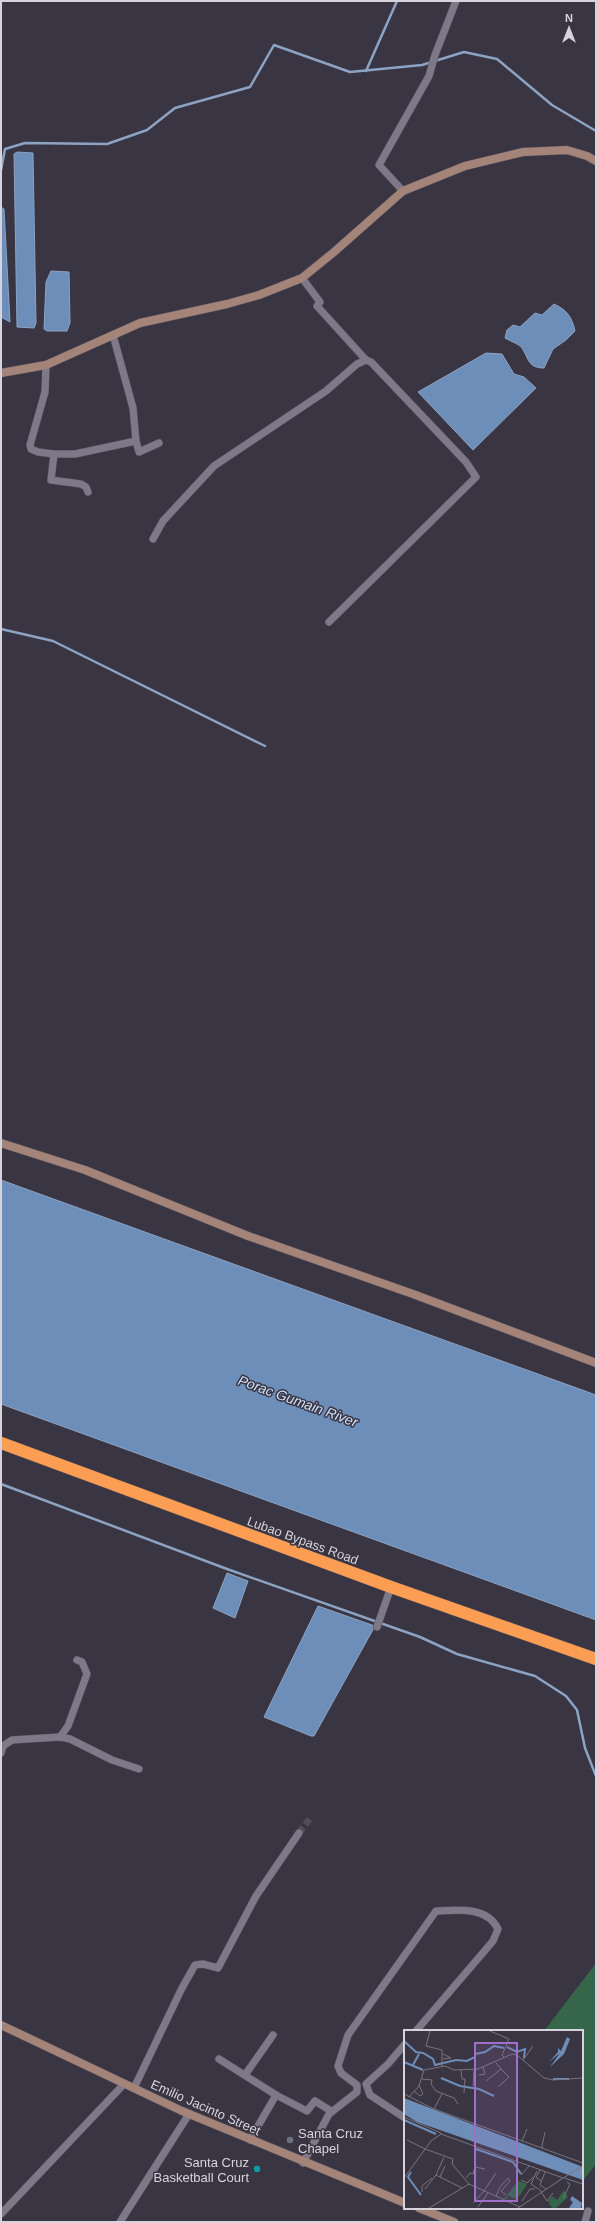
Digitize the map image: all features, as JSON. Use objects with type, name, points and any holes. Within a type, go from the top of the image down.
[{"type":"highway","name":"Lubao Bypass Road","points":[[1,1443],[391,1587],[596,1660]]},
{"type":"street","points":[[403,191],[380,165],[428,76],[456,1]]},
{"type":"street","points":[[1,373],[46,365],[140,323],[227,304],[252,297],[302,278],[403,191],[465,166],[523,152],[567,150],[587,156],[596,161]]},
{"type":"street","points":[[302,278],[320,302],[317,306],[366,360],[371,362],[466,462],[476,477],[329,622]]},
{"type":"street","points":[[113,335],[133,408],[136,441],[139,452],[159,443]]},
{"type":"street","points":[[153,539],[163,521],[214,466],[326,391],[356,364],[366,360]]},
{"type":"street","points":[[46,365],[45,392],[30,445],[33,451],[54,454],[75,454],[136,441]]},
{"type":"street","points":[[54,454],[51,480],[81,484],[86,487],[88,492]]},
{"type":"street","points":[[1,1143],[85,1170],[248,1236],[413,1294],[596,1363]]},
{"type":"street","points":[[378,1624],[391,1587]]},
{"type":"street","points":[[60,1737],[68,1726],[87,1674],[82,1662],[77,1660]]},
{"type":"street","points":[[1,1753],[3,1746],[12,1740],[60,1737],[70,1739],[112,1760],[139,1769]]},
{"type":"street","points":[[134,2088],[182,1988],[196,1965],[203,1964],[218,1968],[256,1896],[299,1833]]},
{"type":"street","points":[[303,2162],[331,2111],[356,2092],[357,2085],[341,2072],[338,2066],[348,2035],[436,1911],[476,1911],[496,1923],[498,1929],[493,1941],[417,2030]]},
{"type":"street","name":"Emilio Jacinto Street","points":[[1,2026],[189,2114],[404,2203]]},
{"type":"street","points":[[245,2075],[274,2035]]},
{"type":"street","points":[[404,2045],[388,2064],[366,2084],[370,2095],[404,2117]]},
{"type":"street","points":[[219,2059],[276,2095],[307,2110],[315,2101],[331,2111]]},
{"type":"street","points":[[1,2214],[124,2084]]},
{"type":"street","points":[[356,2088],[367,2089]]},
{"type":"street","points":[[250,2140],[276,2095]]},
{"type":"street","points":[[120,2222],[189,2114]]},
{"type":"street","points":[[422,2209],[454,2222]]},
{"type":"street","points":[[585,2222],[588,2211]]},
{"type":"green space","points":[[596,1963],[596,2164],[583,2181],[583,2030],[545,2030]]},
{"type":"water","points":[[17,152],[33,153],[36,323],[34,328],[17,327],[14,154]]},
{"type":"water","points":[[1,207],[4,209],[10,322],[1,317]]},
{"type":"water","points":[[51,271],[69,272],[70,323],[67,331],[47,331],[44,329],[46,282]]},
{"type":"water","points":[[554,304],[568,314],[575,331],[566,340],[553,349],[544,368],[539,368],[532,365],[521,347],[505,338],[507,330],[513,325],[520,327],[535,313],[542,315]]},
{"type":"water","points":[[486,353],[502,354],[514,374],[524,377],[536,388],[473,450],[418,392]]},
{"type":"water","name":"Porac Gumain River","points":[[1,1180],[596,1395],[596,1620],[1,1404]]},
{"type":"water","points":[[227,1573],[248,1581],[235,1618],[213,1608]]},
{"type":"water","points":[[318,1606],[375,1626],[314,1736],[311,1736],[264,1717]]},
{"type":"waterway","points":[[366,71],[397,1]]},
{"type":"waterway","points":[[1,170],[5,149],[25,143],[107,144],[147,130],[175,108],[250,87],[274,45],[350,72],[422,65],[464,52],[497,59],[552,105],[596,131]]},
{"type":"waterway","points":[[1,629],[53,641],[265,746]]},
{"type":"waterway","points":[[1,1484],[227,1569],[420,1637],[457,1654],[535,1676],[566,1696],[577,1710],[585,1748],[596,1776]]},
{"type":"tunnel","points":[[299,1833],[311,1817]]},
{"type":"place","name":"Santa Cruz Chapel","points":[[290,2140]]},
{"type":"place","name":"Santa Cruz Basketball Court","points":[[257,2169]]}]
